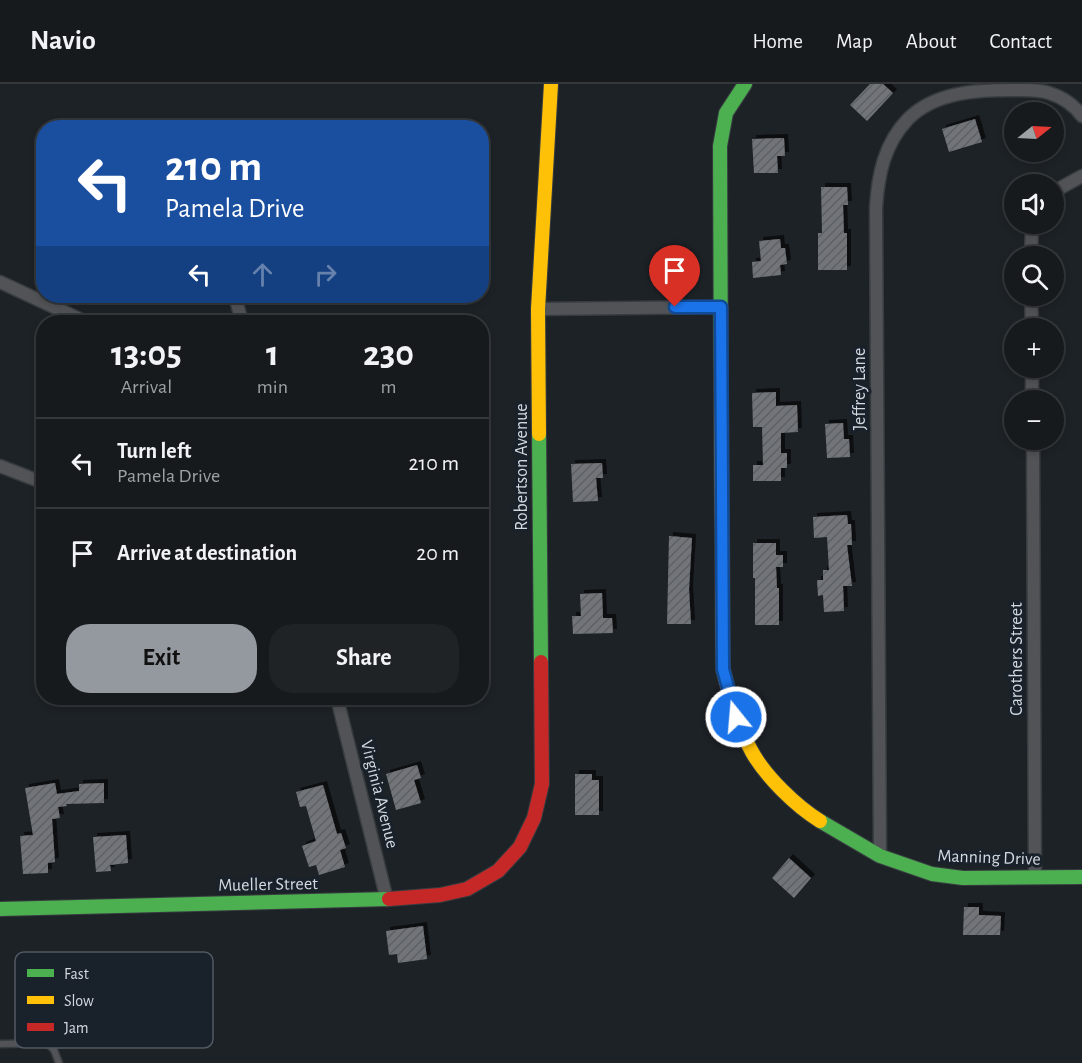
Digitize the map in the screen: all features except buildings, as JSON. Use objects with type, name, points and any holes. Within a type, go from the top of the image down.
[{"type":"street","name":"Robertson Avenue","points":[[521,846],[532,826],[542,784],[538,309],[551,84]]},
{"type":"street","name":"Manning Drive","points":[[745,84],[730,104],[722,126],[720,146],[723,669],[736,717],[752,753],[795,804],[880,856],[932,874],[963,878],[1082,877]]},
{"type":"street","name":"Jeffrey Lane","points":[[880,856],[876,208],[878,181],[883,159],[896,135],[909,118],[924,107],[962,93],[986,90],[1032,90],[1049,93],[1066,101],[1082,116]]},
{"type":"street","points":[[1064,186],[1082,176]]},
{"type":"street","points":[[0,282],[36,299]]},
{"type":"street","points":[[45,303],[71,315]]},
{"type":"street","points":[[538,309],[721,307]]},
{"type":"street","name":"Carothers Street","points":[[1033,450],[1035,877]]},
{"type":"street","points":[[0,466],[36,480]]},
{"type":"street","name":"Virginia Avenue","points":[[340,705],[387,900]]},
{"type":"street","name":"Mueller Street","points":[[0,909],[159,903],[387,900],[440,896],[465,890],[498,871],[521,846]]},
{"type":"lane","points":[[0,1044],[15,1044]]},
{"type":"lane","points":[[52,1048],[59,1063]]},
{"type":"traffic: fast","points":[[721,386],[720,146],[726,113],[745,84]]},
{"type":"traffic: fast","points":[[539,434],[541,662]]},
{"type":"traffic: fast","points":[[820,821],[880,856],[932,874],[963,878],[1082,877]]},
{"type":"traffic: fast","points":[[0,909],[389,899]]},
{"type":"traffic: slow","points":[[539,434],[538,309],[551,84]]},
{"type":"traffic: slow","points":[[721,386],[723,669],[739,722],[758,762],[782,790],[820,821]]},
{"type":"traffic: jam","points":[[389,899],[440,895],[467,889],[498,871],[520,847],[534,818],[542,784],[541,662]]},
{"type":"route","points":[[675,307],[721,307],[723,669],[736,717]]}]
